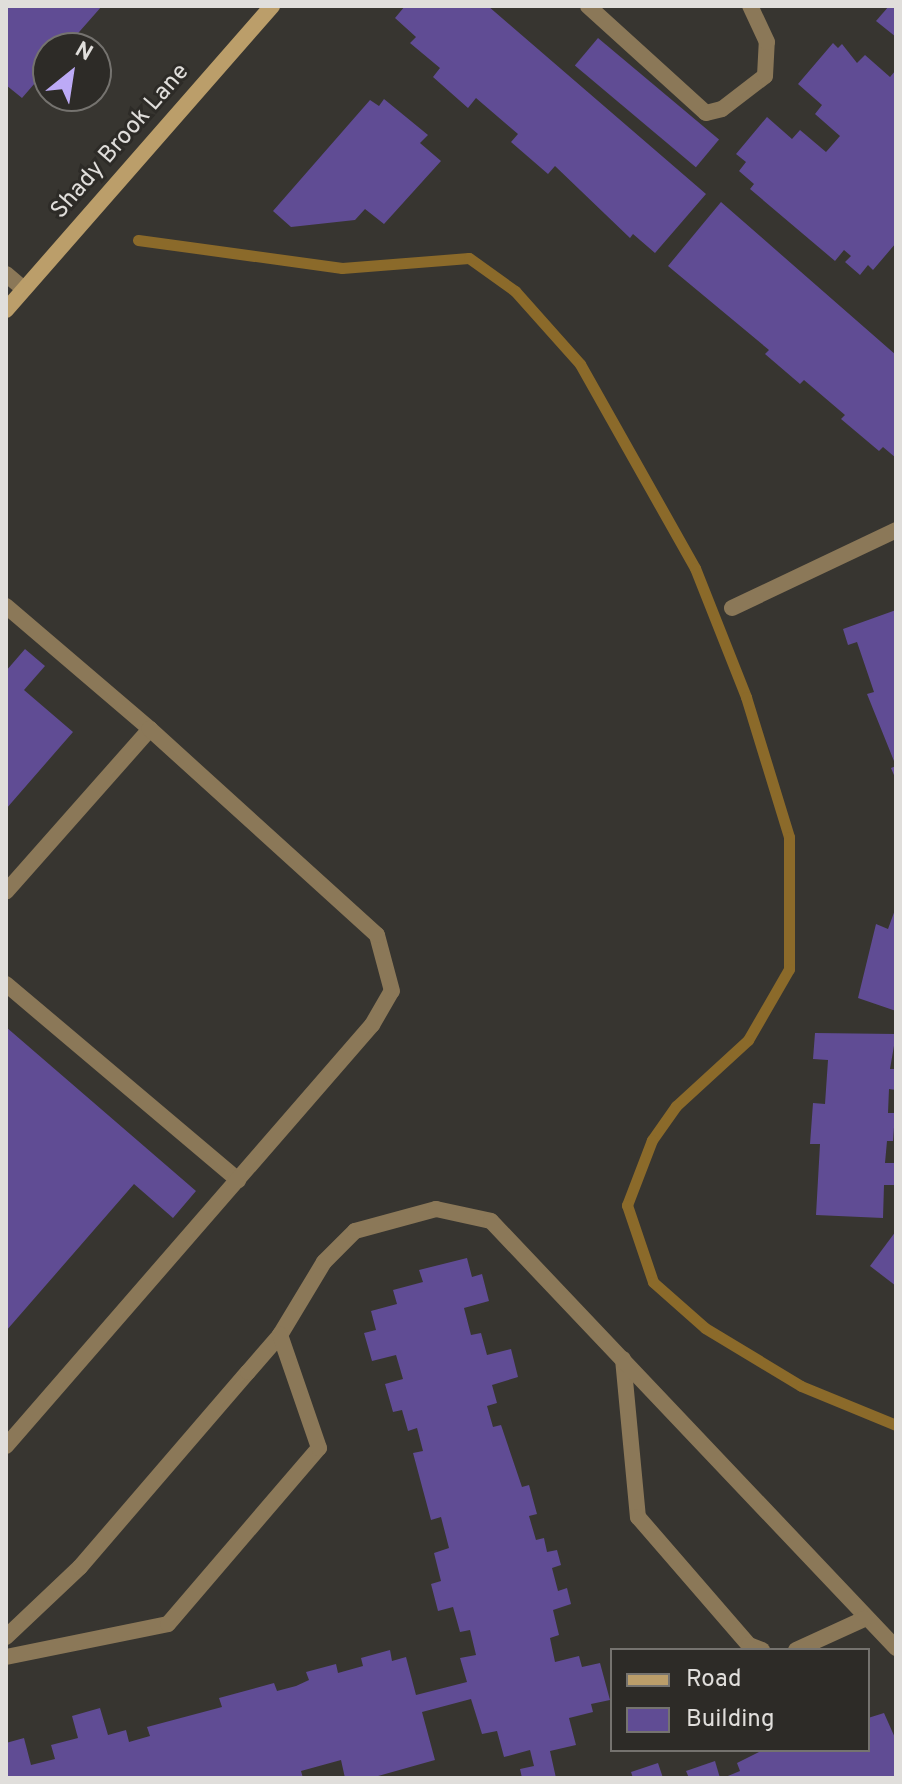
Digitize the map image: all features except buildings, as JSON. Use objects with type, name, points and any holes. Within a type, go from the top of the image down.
[{"type":"street","name":"Shady Brook Lane","points":[[6,310],[272,6]]},
{"type":"street","points":[[588,6],[706,113],[722,109],[765,76],[767,42],[750,6]]},
{"type":"street","points":[[6,274],[24,289]]},
{"type":"street","points":[[732,608],[896,530]]},
{"type":"street","points":[[6,606],[150,729],[377,935],[392,991],[372,1025],[6,1446]]},
{"type":"street","points":[[6,892],[150,729]]},
{"type":"street","points":[[6,984],[238,1180]]},
{"type":"street","points":[[6,1637],[80,1567],[280,1335],[324,1262],[355,1231],[436,1209],[491,1221],[864,1619],[896,1648]]},
{"type":"street","points":[[6,1657],[168,1624],[319,1448],[280,1335]]},
{"type":"street","points":[[623,1359],[638,1517],[749,1645],[757,1648]]},
{"type":"street","points":[[800,1648],[864,1619]]},
{"type":"waterway","points":[[138,240],[342,268],[469,258],[515,291],[580,364],[695,568],[746,697],[789,837],[789,969],[748,1040],[676,1106],[652,1140],[627,1205],[653,1282],[705,1328],[801,1386],[896,1425]]}]
